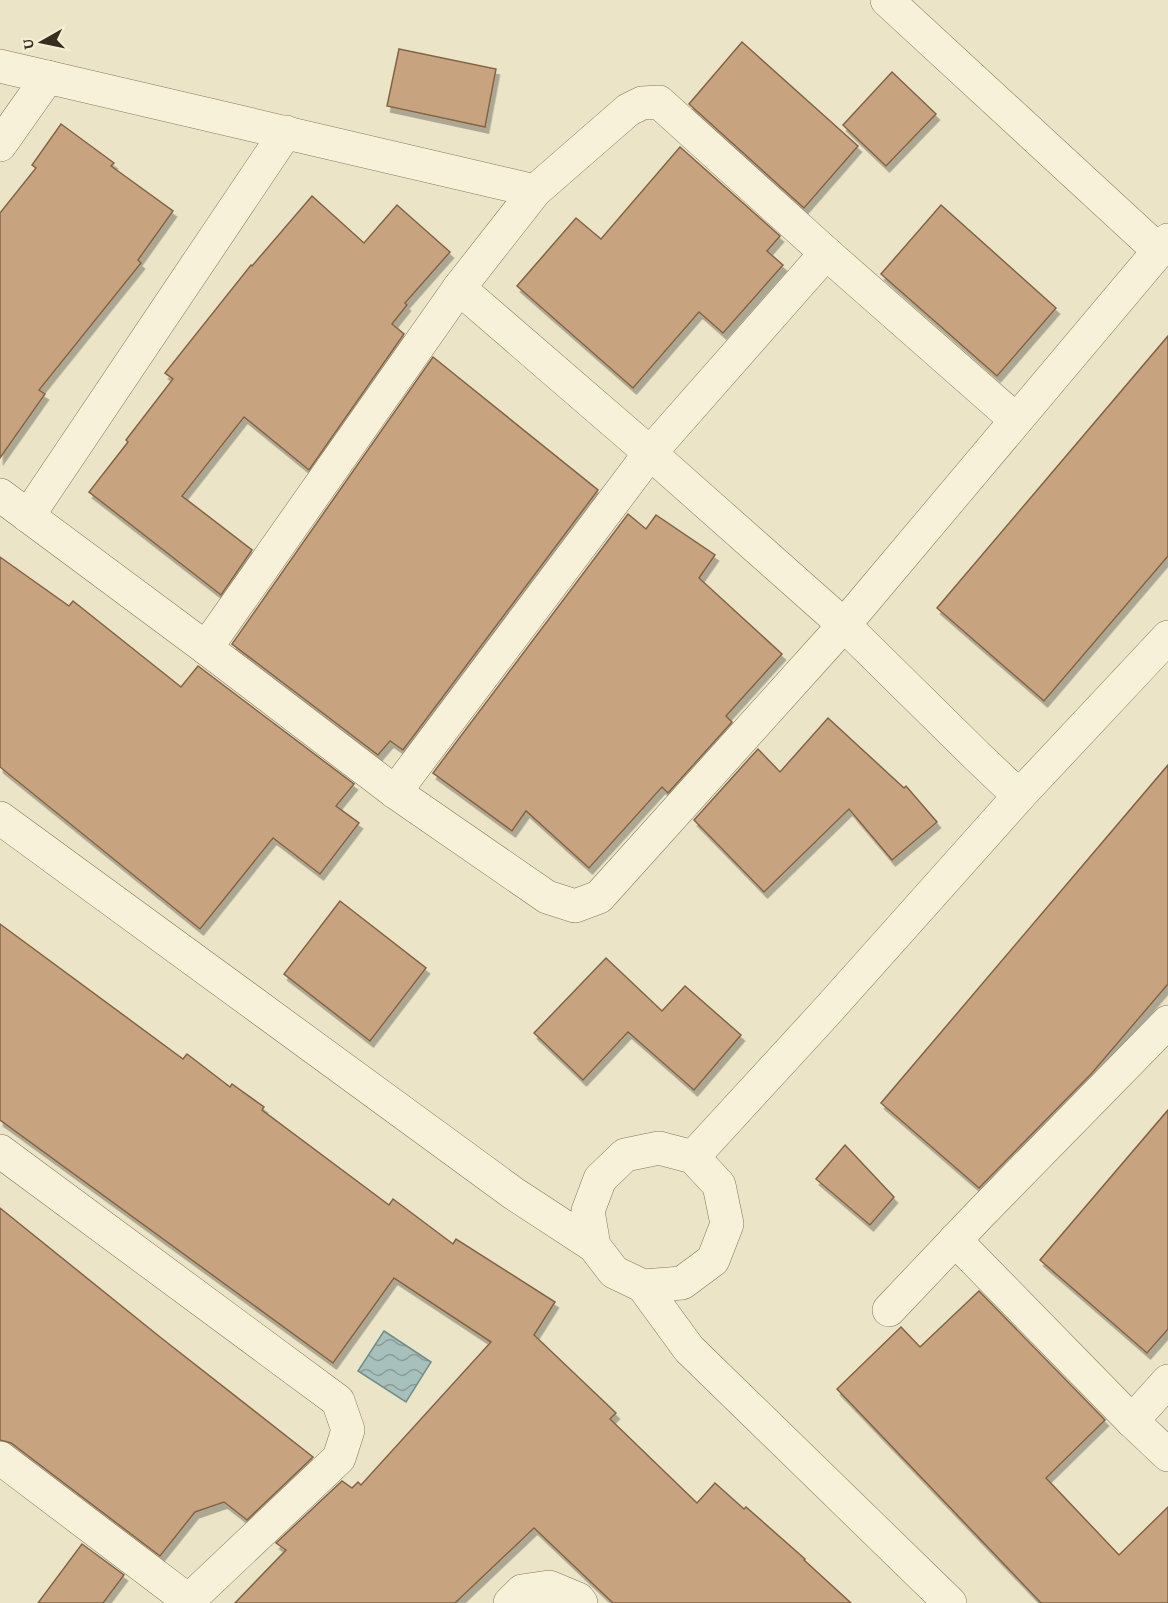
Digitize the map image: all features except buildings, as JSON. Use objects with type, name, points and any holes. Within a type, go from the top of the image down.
[{"type":"street","points":[[0,495],[395,792],[547,897],[575,906],[599,897],[844,625],[1163,245],[887,0]]},
{"type":"street","points":[[0,66],[535,191]]},
{"type":"street","points":[[0,145],[48,77]]},
{"type":"street","points":[[206,648],[459,288],[535,191],[628,110],[642,103],[659,102],[826,253],[1017,420]]},
{"type":"street","points":[[28,516],[286,132]]},
{"type":"street","points":[[395,792],[650,453],[826,253]]},
{"type":"street","points":[[459,288],[844,625],[1019,796]]},
{"type":"street","points":[[693,1157],[1019,796],[1168,637]]},
{"type":"street","points":[[0,818],[513,1193],[594,1246],[614,1272],[643,1286],[689,1349],[950,1603]]},
{"type":"street","points":[[889,1310],[1168,1022]]},
{"type":"street","points":[[594,1246],[588,1211],[600,1179],[625,1155],[660,1148],[693,1157],[719,1185],[727,1224],[713,1260],[682,1283],[643,1286]]},
{"type":"street","points":[[0,1151],[338,1401],[348,1430],[339,1458],[188,1602],[0,1458]]},
{"type":"street","points":[[955,1240],[1168,1455]]},
{"type":"street","points":[[1132,1421],[1168,1381]]},
{"type":"street","points":[[510,1603],[522,1591],[549,1587],[578,1599],[581,1603]]},
{"type":"water","points":[[384,1331],[431,1362],[406,1402],[358,1371]]}]
